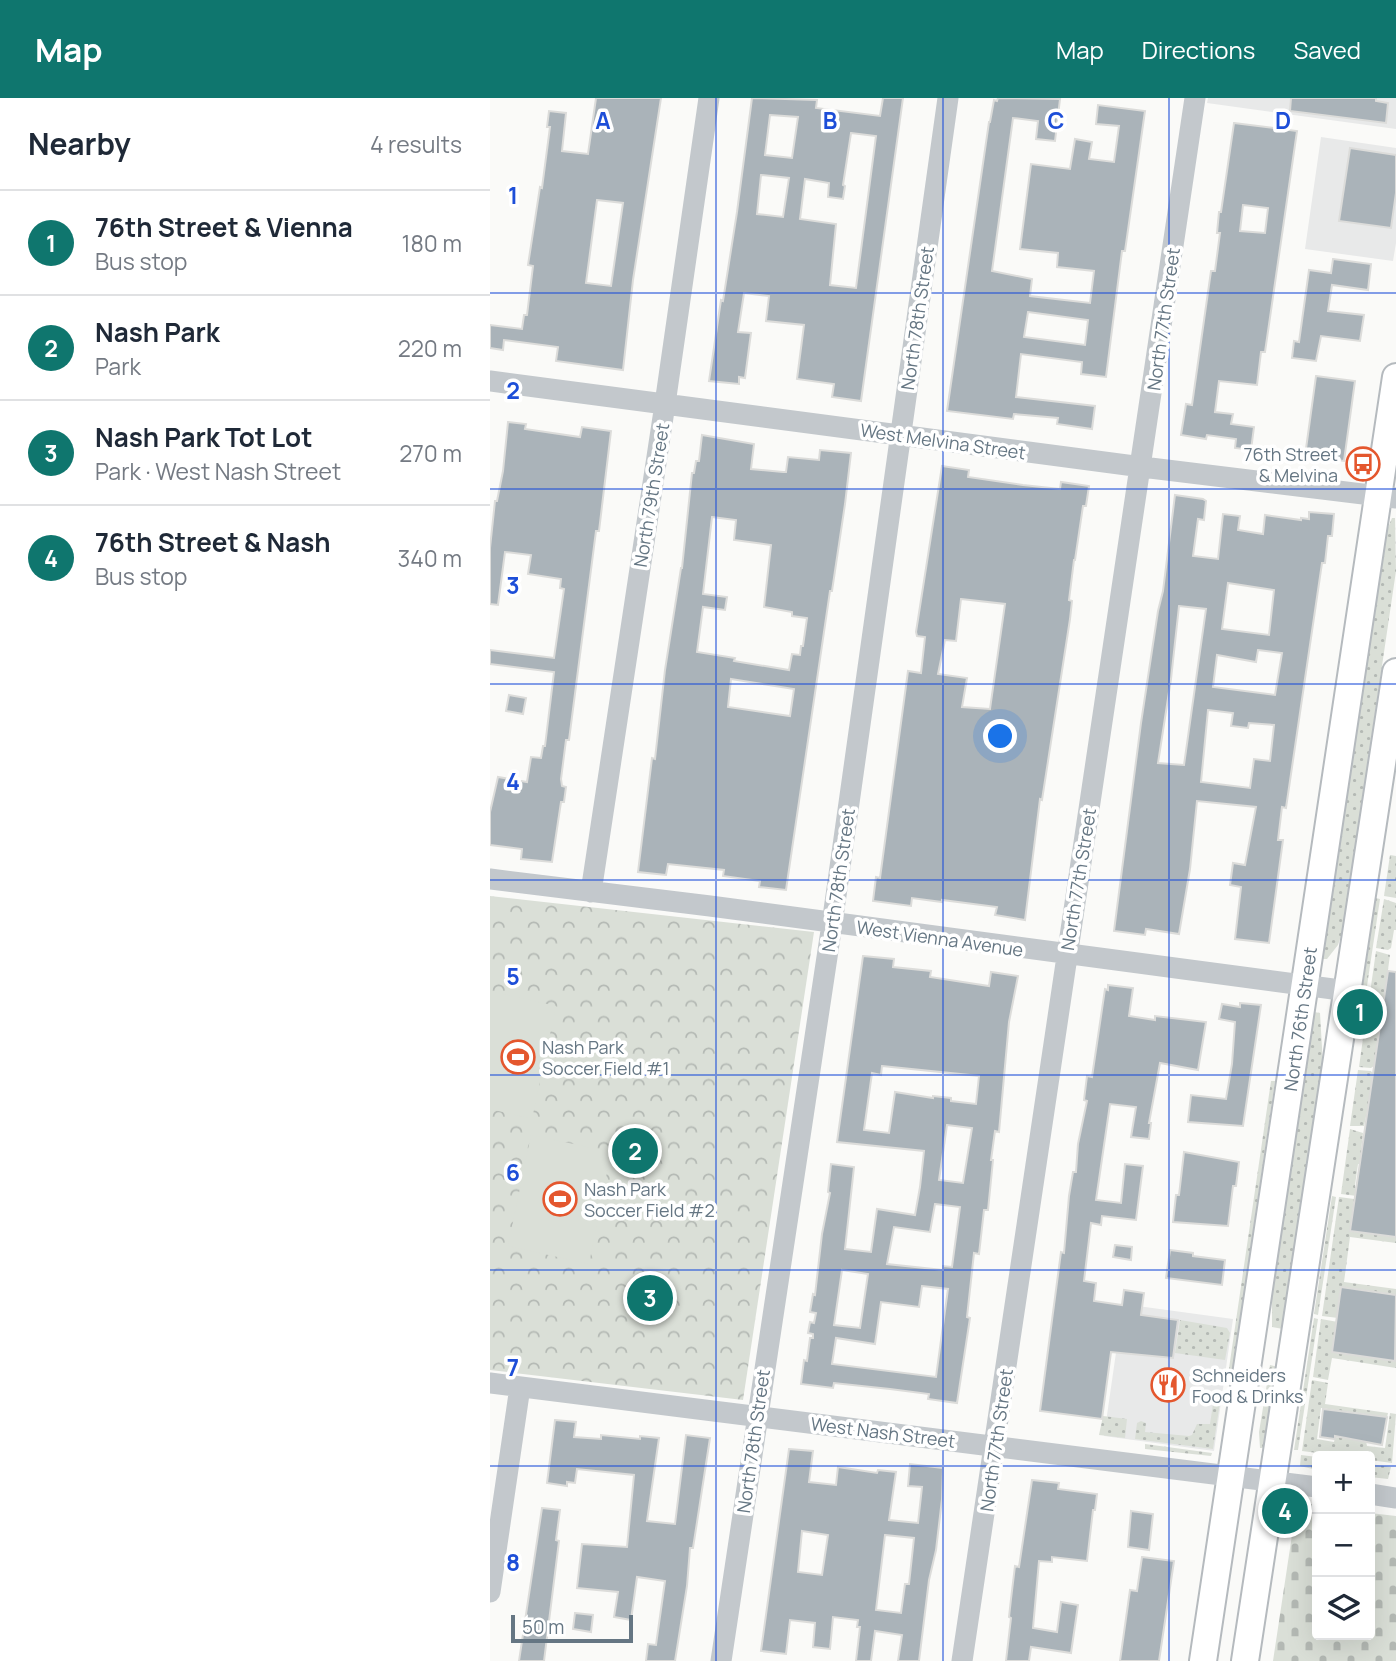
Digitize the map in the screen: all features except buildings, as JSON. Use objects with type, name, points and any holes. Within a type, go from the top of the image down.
[{"type":"main road","name":"North 76th Street","points":[[1203,1661],[1304,985],[1387,497],[1396,377]]},
{"type":"main road","points":[[1245,1661],[1396,672]]},
{"type":"street","name":"North 79th Street","points":[[591,892],[709,98]]},
{"type":"street","name":"North 78th Street","points":[[722,1661],[832,924],[948,98]]},
{"type":"street","name":"North 77th Street","points":[[962,1661],[1195,98]]},
{"type":"street","name":"West Melvina Street","points":[[490,381],[1387,497]]},
{"type":"street","name":"West Vienna Avenue","points":[[490,879],[1348,991]]},
{"type":"street","name":"West Nash Street","points":[[490,1383],[1312,1485]]},
{"type":"street","points":[[490,1592],[520,1387]]},
{"type":"street","points":[[1375,1495],[1396,1498]]},
{"type":"shaded area","points":[[1208,98],[1396,98],[1396,129],[1207,103]]},
{"type":"shaded area","points":[[1321,137],[1396,148],[1396,243],[1393,261],[1305,249]]},
{"type":"shaded area","name":"Schneiders Food & Drinks","points":[[1123,1304],[1233,1319],[1214,1451],[1104,1436]]},
{"type":"green space","points":[[1392,518],[1395,518],[1396,571],[1343,930],[1338,945],[1327,959],[1322,959],[1385,535]]},
{"type":"green space","points":[[1390,855],[1396,856],[1396,898],[1384,896]]},
{"type":"green space","points":[[490,896],[814,932],[743,1400],[490,1370]]},
{"type":"green space","points":[[1376,898],[1380,899],[1364,1006],[1360,1005]]},
{"type":"green space","points":[[1384,899],[1396,903],[1396,930],[1388,950],[1376,948]]},
{"type":"green space","points":[[1376,951],[1390,955],[1383,1007],[1368,1007]]},
{"type":"green space","name":"Nash Park Soccer Field #1","points":[[490,991],[556,1006],[532,1119],[490,1109]]},
{"type":"green space","points":[[1367,1010],[1382,1015],[1396,1050],[1377,1047],[1374,1066],[1371,1068],[1359,1067]]},
{"type":"green space","points":[[1314,1012],[1320,1013],[1323,1065],[1283,1329],[1272,1327],[1272,1298]]},
{"type":"green space","points":[[1358,1070],[1371,1071],[1373,1074],[1370,1092],[1396,1096],[1396,1111],[1368,1107],[1364,1126],[1350,1126]]},
{"type":"green space","points":[[1271,1081],[1275,1081],[1231,1381],[1227,1382]]},
{"type":"green space","points":[[1350,1129],[1363,1133],[1361,1151],[1396,1156],[1396,1170],[1358,1164],[1355,1185],[1357,1196],[1341,1194]]},
{"type":"green space","name":"Nash Park Soccer Field #2","points":[[531,1135],[611,1152],[589,1264],[508,1246]]},
{"type":"green space","points":[[1332,1196],[1336,1197],[1318,1315],[1314,1314]]},
{"type":"green space","points":[[1339,1197],[1354,1199],[1350,1231],[1396,1237],[1396,1243],[1350,1237],[1344,1282],[1396,1289],[1396,1295],[1341,1287],[1338,1318],[1322,1316]]},
{"type":"green space","points":[[1314,1318],[1318,1319],[1298,1450],[1294,1450]]},
{"type":"green space","points":[[1321,1319],[1338,1322],[1332,1352],[1394,1361],[1396,1353],[1396,1368],[1332,1358],[1328,1380],[1313,1377]]},
{"type":"green space","points":[[1180,1320],[1227,1328],[1230,1333],[1225,1360],[1175,1353]]},
{"type":"green space","points":[[1270,1365],[1278,1367],[1268,1437],[1264,1448],[1260,1448],[1259,1432]]},
{"type":"green space","points":[[1312,1380],[1328,1383],[1325,1404],[1388,1413],[1386,1422],[1386,1417],[1321,1408],[1317,1439],[1334,1442],[1335,1437],[1366,1441],[1367,1446],[1385,1448],[1390,1413],[1396,1414],[1392,1463],[1375,1461],[1375,1451],[1302,1451]]},
{"type":"green space","points":[[1200,1393],[1221,1395],[1213,1449],[1135,1439],[1137,1423],[1141,1421],[1146,1423],[1145,1432],[1189,1436],[1197,1424],[1210,1424],[1214,1397]]},
{"type":"green space","points":[[1103,1416],[1127,1419],[1125,1438],[1099,1435]]},
{"type":"green space","points":[[1145,1444],[1212,1453],[1211,1456],[1145,1449]]},
{"type":"green space","points":[[1301,1455],[1312,1456],[1312,1469],[1300,1466]]},
{"type":"green space","points":[[1375,1465],[1391,1467],[1388,1479],[1375,1478]]},
{"type":"green space","points":[[1297,1502],[1312,1504],[1312,1640],[1375,1640],[1375,1514],[1396,1516],[1396,1661],[1273,1661]]},
{"type":"place","name":"76th Street & Melvina","points":[[1363,464]]},
{"type":"place","name":"76th Street & Vienna","points":[[1360,1012]]},
{"type":"place","name":"Nash Park Soccer Field #1","points":[[518,1057]]},
{"type":"place","name":"Nash Park","points":[[635,1151]]},
{"type":"place","name":"Nash Park Soccer Field #2","points":[[560,1199]]},
{"type":"place","name":"Nash Park Tot Lot","points":[[650,1298]]},
{"type":"place","name":"Schneiders Food & Drinks","points":[[1168,1385]]},
{"type":"place","name":"76th Street & Nash","points":[[1285,1511]]}]
